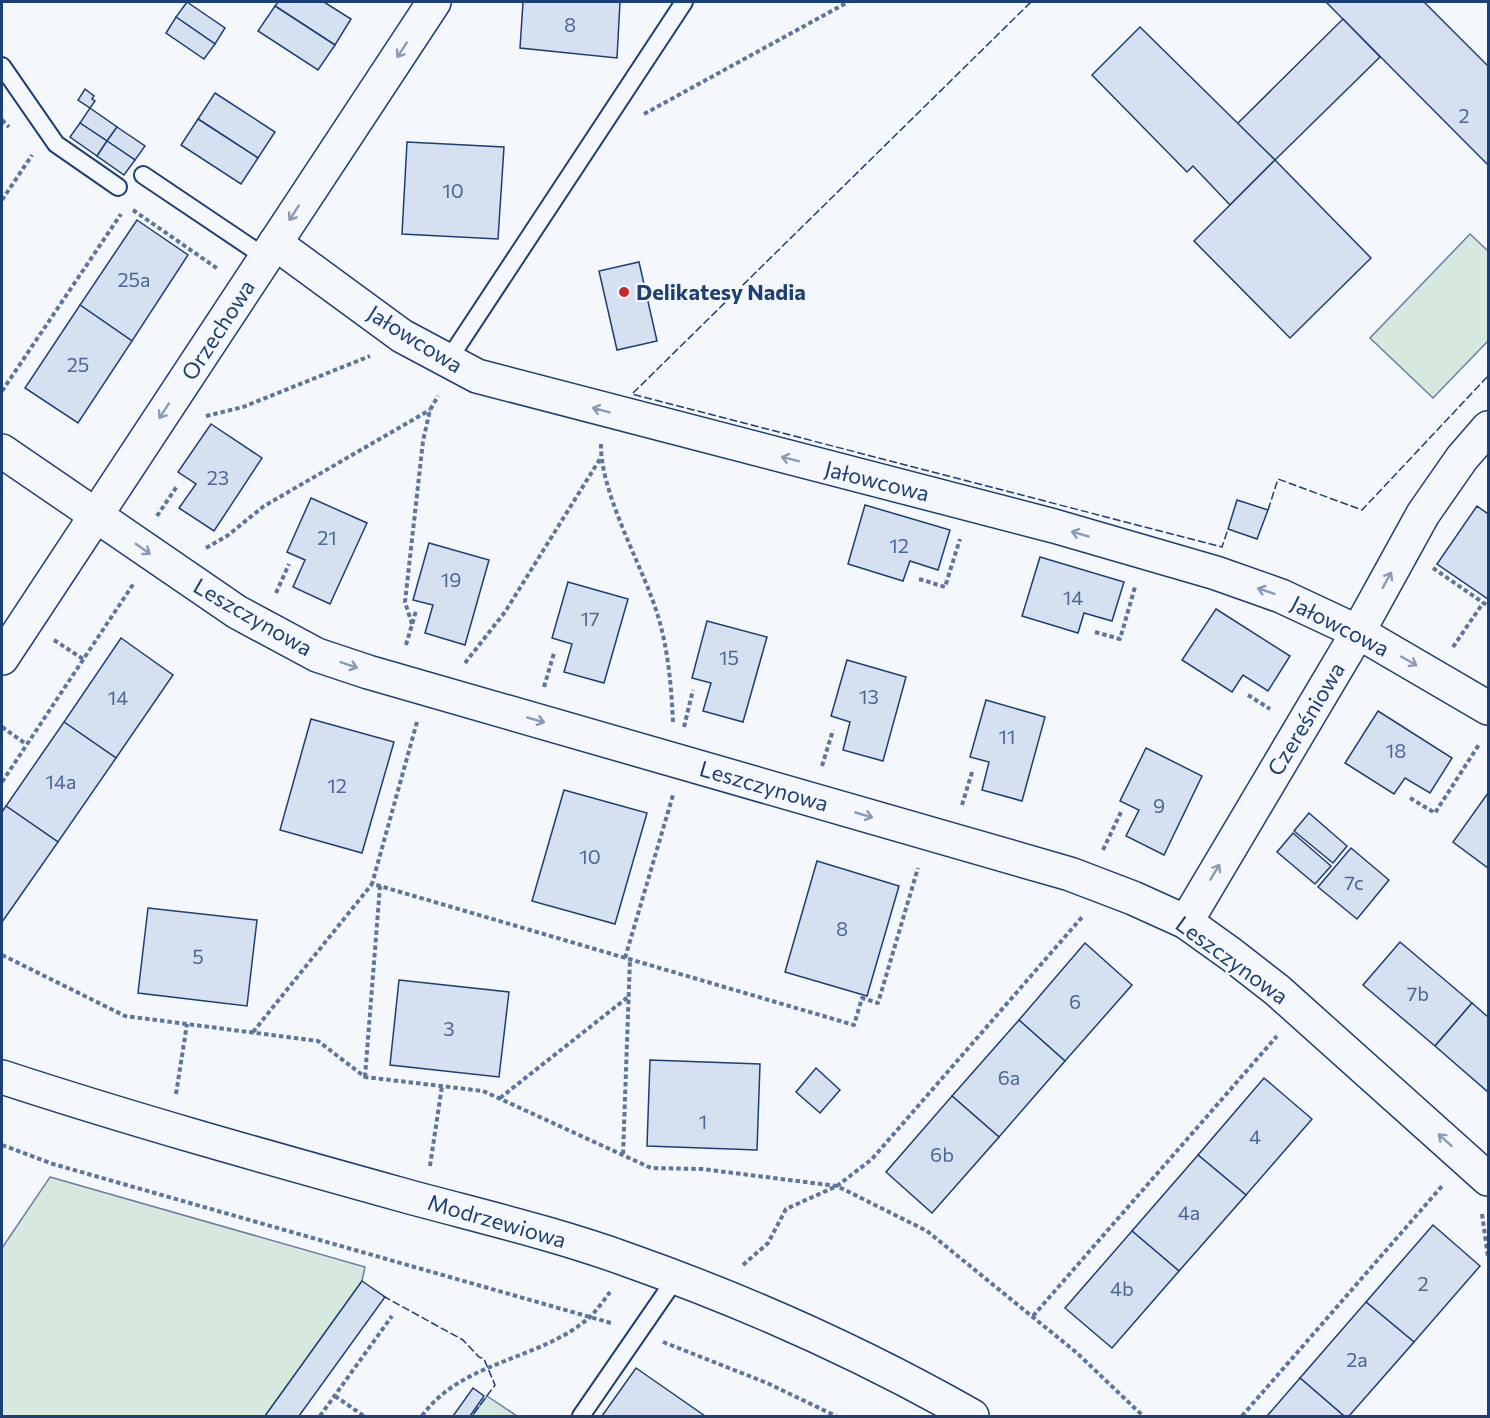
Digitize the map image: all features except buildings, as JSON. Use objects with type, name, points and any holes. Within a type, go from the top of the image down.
[{"type":"street","name":"Orzechowa","points":[[2,658],[434,2]]},
{"type":"street","name":"Jałowcowa","points":[[270,250],[402,336],[477,376],[602,411],[1141,550],[1281,596],[1358,632],[1485,723]]},
{"type":"street","name":"Czereśniowa","points":[[1186,922],[1358,632],[1423,514],[1462,458],[1488,428]]},
{"type":"street","name":"Leszczynowa","points":[[2,452],[237,612],[316,655],[679,748],[1070,874],[1186,922],[1277,990],[1488,1179]]},
{"type":"street","name":"Modrzewiowa","points":[[2,1077],[137,1122],[626,1259],[804,1331],[897,1375],[972,1416]]},
{"type":"lane","points":[[447,362],[684,2]]},
{"type":"lane","points":[[2,66],[56,144],[118,187]]},
{"type":"lane","points":[[143,175],[270,250]]},
{"type":"lane","points":[[581,1416],[676,1278]]},
{"type":"path","points":[[642,115],[848,2]]},
{"type":"path","points":[[2,200],[34,152]]},
{"type":"path","points":[[2,391],[127,206]]},
{"type":"path","points":[[198,417],[243,407],[375,354]]},
{"type":"path","points":[[412,624],[405,602],[423,441],[430,410],[447,381],[447,362]]},
{"type":"path","points":[[205,548],[215,544],[264,506],[430,410]]},
{"type":"path","points":[[602,411],[600,459],[619,517],[653,598],[667,656],[679,748]]},
{"type":"path","points":[[460,666],[505,612],[600,459]]},
{"type":"path","points":[[152,523],[177,486]]},
{"type":"path","points":[[919,579],[945,587],[962,532]]},
{"type":"path","points":[[1425,563],[1488,606]]},
{"type":"path","points":[[271,603],[289,564]]},
{"type":"path","points":[[1095,632],[1120,639],[1138,577]]},
{"type":"path","points":[[2,782],[135,581]]},
{"type":"path","points":[[1450,651],[1483,603]]},
{"type":"path","points":[[405,646],[416,611]]},
{"type":"path","points":[[44,633],[84,659]]},
{"type":"path","points":[[542,696],[554,653]]},
{"type":"path","points":[[623,1154],[627,959],[677,781],[679,748],[693,690]]},
{"type":"path","points":[[1248,695],[1275,712]]},
{"type":"path","points":[[253,1032],[372,884],[418,719]]},
{"type":"path","points":[[1410,798],[1434,813],[1485,723]]},
{"type":"path","points":[[2,727],[26,744]]},
{"type":"path","points":[[819,774],[833,730]]},
{"type":"path","points":[[960,814],[973,769]]},
{"type":"path","points":[[1102,852],[1121,812]]},
{"type":"path","points":[[372,884],[854,1025],[862,998],[879,1003],[920,861]]},
{"type":"path","points":[[365,1077],[380,886]]},
{"type":"path","points":[[768,1243],[786,1209],[837,1186],[872,1159],[1091,906]]},
{"type":"path","points":[[2,956],[125,1016],[318,1041],[365,1077],[483,1091],[651,1168],[702,1169],[837,1186],[927,1231],[1077,1353],[1143,1416]]},
{"type":"path","points":[[500,1098],[628,997]]},
{"type":"path","points":[[180,1067],[187,1024]]},
{"type":"path","points":[[1033,1316],[1285,1027]]},
{"type":"path","points":[[436,1140],[442,1086]]},
{"type":"path","points":[[2,1145],[53,1164],[639,1332],[767,1383],[836,1416]]},
{"type":"path","points":[[1242,1416],[1444,1183]]},
{"type":"path","points":[[1481,1210],[1488,1257]]},
{"type":"path","points":[[422,1416],[447,1390],[471,1374],[548,1343],[590,1317],[610,1292],[626,1259]]},
{"type":"path","points":[[320,1416],[393,1316]]},
{"type":"path","points":[[335,1396],[364,1416]]},
{"type":"shaded area","points":[[1470,234],[1488,251],[1488,341],[1433,398],[1370,338]]},
{"type":"shaded area","points":[[50,1177],[365,1267],[362,1281],[265,1416],[2,1416],[2,1248]]},
{"type":"shaded area","points":[[487,1396],[517,1416],[472,1416]]},
{"type":"fence","points":[[1031,2],[632,394],[1222,547],[1228,529]]},
{"type":"fence","points":[[1268,510],[1278,479],[1362,510],[1488,376]]},
{"type":"fence","points":[[383,1296],[463,1340],[479,1357],[484,1359],[495,1385],[472,1416]]},
{"type":"place","name":"Delikatesy Nadia","points":[[624,292]]}]
